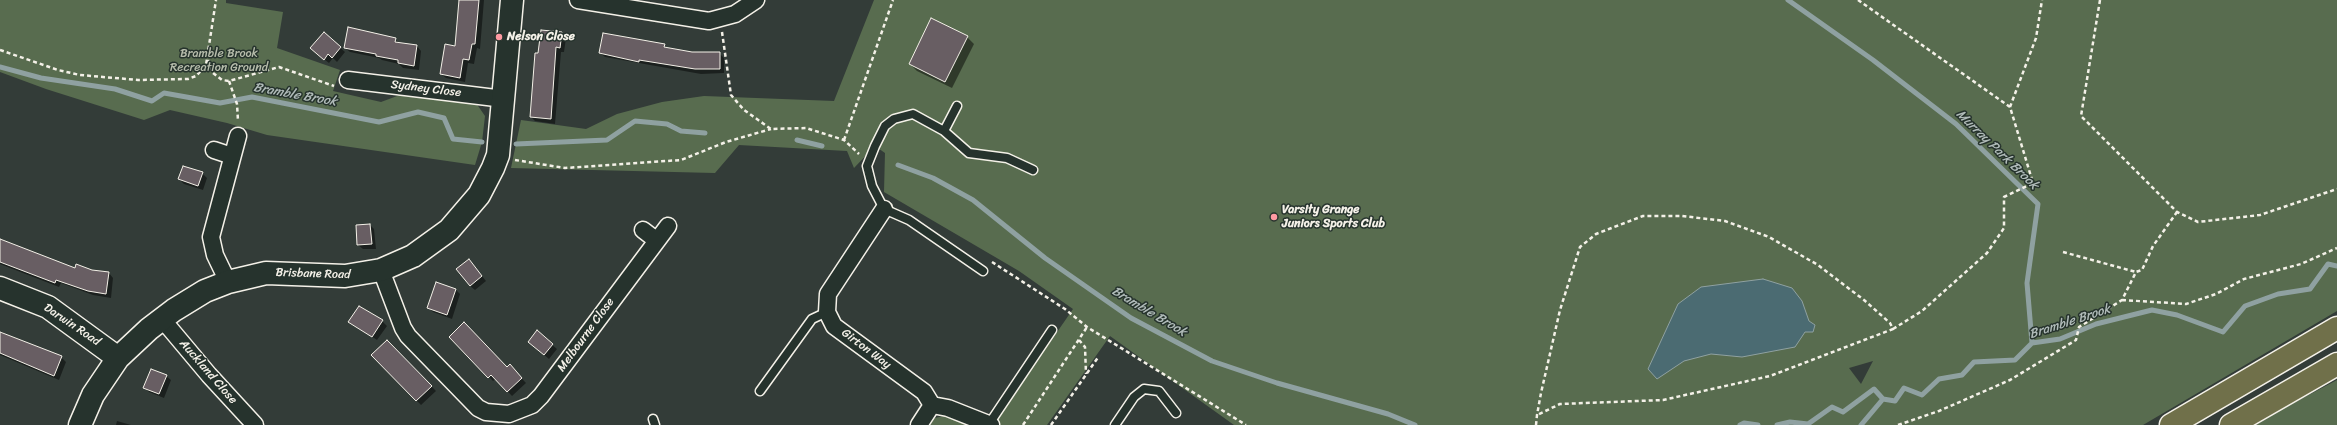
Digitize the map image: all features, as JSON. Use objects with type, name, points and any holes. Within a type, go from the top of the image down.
[{"type":"highway","points":[[2172,425],[2337,328]]},
{"type":"highway","points":[[2231,425],[2337,364]]},
{"type":"street","name":"Brisbane Road","points":[[80,425],[93,395],[118,358],[148,329],[187,301],[228,282],[266,273],[345,276],[381,270],[414,256],[449,230],[479,195],[494,168],[498,155],[512,0]]},
{"type":"street","points":[[578,0],[692,20],[721,19],[735,14],[756,0]]},
{"type":"street","name":"Sydney Close","points":[[348,80],[504,99]]},
{"type":"street","points":[[228,282],[215,255],[211,237],[238,136]]},
{"type":"street","points":[[214,150],[232,156]]},
{"type":"street","points":[[828,312],[828,294],[884,209]]},
{"type":"street","name":"Melbourne Close","points":[[381,270],[406,332],[478,408],[484,418],[509,414],[532,405],[541,396],[656,240],[668,226]]},
{"type":"street","points":[[644,230],[656,240]]},
{"type":"street","name":"Darwin Road","points":[[0,288],[48,308],[118,358]]},
{"type":"street","name":"Girton Way","points":[[828,312],[834,326],[924,392],[932,406]]},
{"type":"street","name":"Auckland Close","points":[[162,319],[209,375],[255,425]]},
{"type":"street","points":[[919,425],[932,406],[948,408],[990,424]]},
{"type":"lane","points":[[944,131],[957,106]]},
{"type":"lane","points":[[983,271],[909,220],[884,209],[872,186],[867,166],[885,126],[894,119],[913,114],[944,131],[969,153],[1007,158],[1033,170]]},
{"type":"lane","points":[[760,391],[812,319],[828,312]]},
{"type":"lane","points":[[990,424],[1052,330]]},
{"type":"lane","points":[[1115,425],[1134,397],[1144,389],[1159,391],[1176,413]]},
{"type":"path","points":[[0,50],[58,70],[80,75],[138,80],[188,79],[196,76],[206,65],[208,60],[216,0]]},
{"type":"path","points":[[844,140],[893,0]]},
{"type":"path","points":[[1858,0],[2010,107]]},
{"type":"path","points":[[1537,415],[1560,404],[1663,400],[1770,376],[1893,329],[1922,311],[1987,253],[2004,228],[2004,197],[2033,183],[2010,107],[2036,38],[2042,0]]},
{"type":"path","points":[[2100,0],[2081,116],[2177,212],[2198,222],[2260,215],[2337,189]]},
{"type":"path","points":[[721,19],[726,68],[731,95],[744,110],[771,129]]},
{"type":"path","points":[[208,60],[217,78],[229,81],[279,67],[341,87],[348,80]]},
{"type":"path","points":[[229,81],[235,94],[237,104]]},
{"type":"path","points":[[498,155],[524,163],[565,168],[681,160],[726,142],[771,129],[806,128],[844,140],[862,155]]},
{"type":"path","points":[[2063,252],[2136,272],[2142,270],[2153,246],[2177,212]]},
{"type":"path","points":[[1536,425],[1560,310],[1580,247],[1596,234],[1643,216],[1682,216],[1725,221],[1769,237],[1824,270],[1864,300],[1890,323],[1893,329]]},
{"type":"path","points":[[2122,300],[2186,304],[2216,294],[2244,279],[2301,264],[2337,248]]},
{"type":"path","points":[[1898,425],[1939,411],[2010,380],[2076,340],[2079,327],[2122,300],[2136,272]]},
{"type":"path","points":[[1023,425],[1087,327],[1246,425]]},
{"type":"path","points":[[1079,340],[1085,347],[1086,374]]},
{"type":"path","points":[[1051,425],[1099,356]]},
{"type":"green space","name":"Bramble Brook Recreation Ground","points":[[0,0],[226,0],[226,3],[283,12],[277,48],[340,70],[333,91],[381,102],[408,92],[476,103],[485,116],[482,142],[475,165],[267,135],[227,123],[170,110],[144,120],[46,89],[0,72]]},
{"type":"green space","points":[[874,0],[2337,0],[2337,311],[2143,425],[1234,425],[1110,336],[1047,425],[993,425],[1073,309],[1019,271],[884,192],[885,153],[875,146],[854,168],[847,151],[739,145],[715,173],[511,168],[521,120],[586,129],[617,114],[662,102],[704,96],[834,101]],"holes":[[[1873,361],[1861,384],[1849,368]]]},
{"type":"green space","points":[[2337,380],[2337,425],[2256,425],[2284,408]]},
{"type":"green space","points":[[948,415],[966,425],[930,425],[935,418]]},
{"type":"water","points":[[1763,279],[1792,288],[1802,301],[1809,321],[1815,325],[1813,332],[1805,332],[1795,347],[1742,357],[1711,354],[1684,361],[1657,379],[1648,369],[1678,304],[1701,287]]},
{"type":"building","points":[[459,0],[479,0],[475,44],[472,44],[469,60],[463,59],[460,78],[440,74],[445,44],[455,46]]},
{"type":"building","points":[[931,18],[968,36],[945,82],[909,64]]},
{"type":"building","points":[[348,27],[396,38],[395,42],[417,45],[414,66],[398,63],[398,60],[376,56],[376,54],[344,48]]},
{"type":"building","points":[[541,30],[562,32],[560,48],[556,47],[551,119],[530,117],[535,53],[538,53]]},
{"type":"building","points":[[324,32],[341,47],[332,58],[328,54],[324,60],[310,48]]},
{"type":"building","points":[[603,33],[665,44],[664,47],[692,52],[720,52],[720,69],[695,69],[639,60],[639,62],[599,53]]},
{"type":"building","points":[[183,166],[203,172],[198,186],[178,179]]},
{"type":"building","points":[[370,224],[372,244],[357,245],[356,225]]},
{"type":"building","points":[[0,239],[75,268],[76,264],[92,270],[109,272],[106,294],[88,291],[56,280],[55,283],[0,262]]},
{"type":"building","points":[[469,259],[482,276],[470,286],[456,269]]},
{"type":"building","points":[[436,282],[456,289],[447,315],[427,308]]},
{"type":"building","points":[[359,306],[383,320],[372,337],[348,322]]},
{"type":"building","points":[[464,322],[507,367],[510,364],[522,378],[507,392],[491,375],[488,378],[449,337]]},
{"type":"building","points":[[537,330],[553,344],[544,355],[528,342]]},
{"type":"building","points":[[0,332],[62,356],[54,376],[0,353]]},
{"type":"building","points":[[387,340],[432,386],[416,401],[371,355]]},
{"type":"building","points":[[151,369],[167,375],[159,394],[143,388]]},
{"type":"waterway","name":"Murray Park Brook","points":[[1788,0],[1873,60],[1956,124],[2038,204],[2027,283],[2032,343]]},
{"type":"waterway","name":"Bramble Brook","points":[[0,67],[41,78],[115,89],[152,101],[164,93],[220,103],[252,97],[379,122],[418,112],[444,118],[453,139],[482,142]]},
{"type":"waterway","name":"Bramble Brook","points":[[516,144],[607,140],[635,121],[667,124],[681,131],[705,133]]},
{"type":"waterway","name":"Bramble Brook","points":[[797,140],[822,146]]},
{"type":"waterway","name":"Bramble Brook","points":[[898,165],[933,178],[973,200],[1045,258],[1131,318],[1212,361],[1277,383],[1388,414],[1415,425]]},
{"type":"waterway","name":"Bramble Brook","points":[[1777,425],[1790,422],[1808,424],[1832,407],[1843,412],[1874,389],[1883,399],[1895,401],[1904,388],[1922,395],[1939,379],[1962,375],[1974,362],[2015,360],[2032,343],[2060,339],[2096,324],[2152,310],[2177,315],[2223,332],[2245,306],[2278,294],[2310,289],[2328,264],[2337,266]]},
{"type":"waterway","points":[[1861,425],[1883,399]]},
{"type":"waterway","name":"Bramble Brook","points":[[1740,425],[1744,423],[1758,425]]},
{"type":"place","name":"Nelson Close","points":[[499,37]]},
{"type":"place","name":"Varsity Grange Juniors Sports Club","points":[[1274,217]]}]
